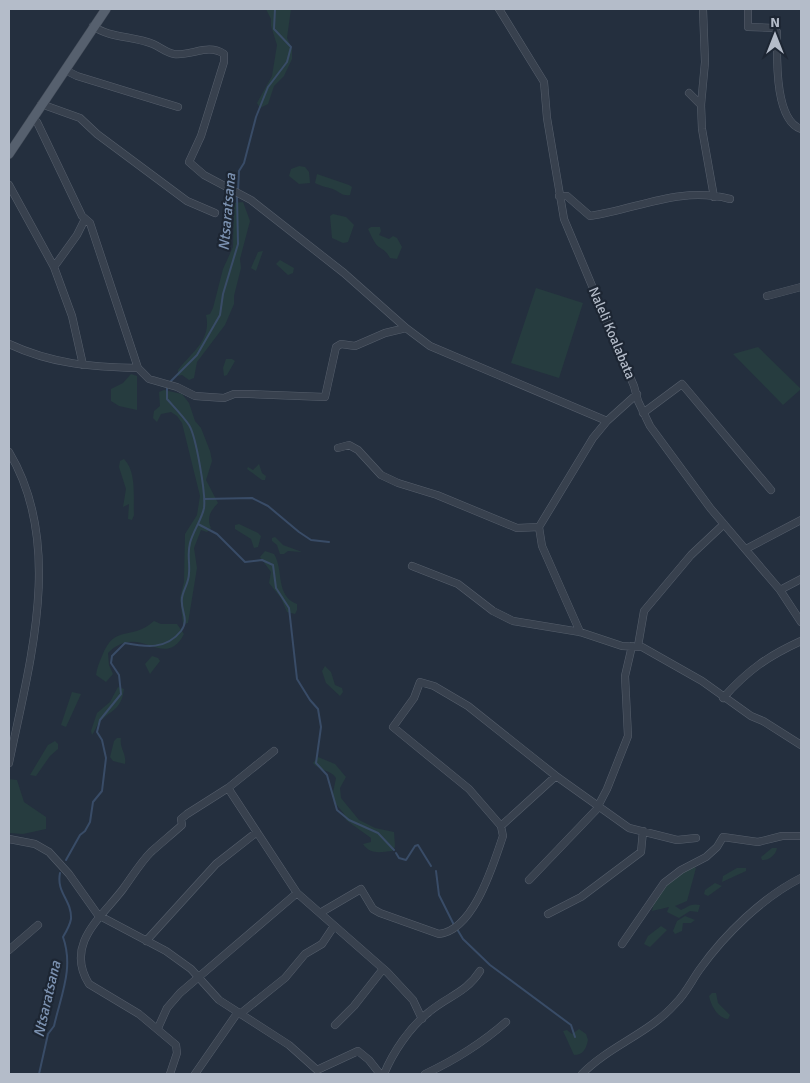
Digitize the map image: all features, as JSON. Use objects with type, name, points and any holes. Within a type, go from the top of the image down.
[{"type":"main road","points":[[9,154],[104,9]]},
{"type":"street","name":"Naleli Koalabata","points":[[499,9],[544,82],[544,99],[559,196],[572,242],[643,412],[650,426],[724,524],[780,590],[801,622]]},
{"type":"street","points":[[703,9],[705,62],[701,105],[714,197]]},
{"type":"street","points":[[748,9],[748,27],[774,28],[777,32],[779,89],[786,113],[798,128],[801,129]]},
{"type":"street","points":[[93,26],[99,30],[140,40],[176,54],[206,49],[218,50],[224,54],[224,62],[201,136],[188,162],[204,175],[251,200],[344,273],[406,328],[430,346],[607,421]]},
{"type":"street","points":[[65,70],[77,76],[178,107]]},
{"type":"street","points":[[689,93],[701,105]]},
{"type":"street","points":[[41,104],[80,118],[97,134],[187,202],[215,213]]},
{"type":"street","points":[[32,118],[37,122],[85,219],[90,223],[138,368],[150,379],[177,387],[195,396],[224,398],[234,394],[249,394],[304,395],[321,398],[325,397],[329,384],[336,347],[341,344],[355,346],[385,333],[406,328]]},
{"type":"street","points":[[9,185],[54,267],[72,316],[83,365]]},
{"type":"street","points":[[559,196],[567,196],[590,216],[664,197],[714,197],[730,199]]},
{"type":"street","points":[[54,267],[77,235],[85,219]]},
{"type":"street","points":[[766,296],[801,288]]},
{"type":"street","points":[[9,344],[49,359],[83,365],[138,368]]},
{"type":"street","points":[[643,412],[682,384],[771,490]]},
{"type":"street","points":[[580,632],[542,546],[539,527],[570,472],[607,421],[636,394]]},
{"type":"street","points":[[338,448],[349,445],[358,450],[381,475],[398,483],[437,495],[517,528],[539,527]]},
{"type":"street","points":[[9,452],[25,487],[40,555],[36,614],[9,763]]},
{"type":"street","points":[[746,549],[801,520]]},
{"type":"street","points":[[529,880],[579,829],[599,805],[628,736],[625,686],[627,665],[635,646],[644,612],[690,555],[724,524]]},
{"type":"street","points":[[412,566],[458,584],[494,611],[513,621],[580,632],[622,646],[635,646],[702,681],[723,698],[801,745]]},
{"type":"street","points":[[780,590],[801,579]]},
{"type":"street","points":[[723,698],[739,680],[778,651],[801,641]]},
{"type":"street","points":[[320,913],[360,889],[373,908],[380,913],[439,934],[446,933],[464,920],[481,893],[503,836],[501,826],[469,789],[393,727],[414,698],[420,682],[434,686],[468,706],[556,776],[629,828],[677,840],[696,838]]},
{"type":"street","points":[[170,1074],[177,1048],[170,1038],[139,1014],[89,984],[84,976],[81,952],[98,915],[123,889],[151,853],[182,824],[181,819],[228,788],[274,751]]},
{"type":"street","points":[[501,826],[556,776]]},
{"type":"street","points":[[228,788],[297,893],[383,969],[413,1000],[422,1019]]},
{"type":"street","points":[[548,914],[581,897],[641,852],[643,831]]},
{"type":"street","points":[[146,941],[216,864],[257,832]]},
{"type":"street","points":[[622,944],[664,884],[681,870],[706,856],[716,847],[722,837],[758,842],[782,836],[801,836]]},
{"type":"street","points":[[9,840],[35,844],[49,852],[69,874],[98,915],[166,951],[198,976],[219,1000],[289,1045],[317,1070],[358,1051],[382,1074],[399,1047],[422,1019],[444,1001],[466,989],[480,971]]},
{"type":"street","points":[[582,1074],[609,1052],[665,1014],[676,1003],[701,968],[755,909],[775,893],[801,878]]},
{"type":"street","points":[[158,1028],[167,1008],[198,976],[297,893]]},
{"type":"street","points":[[9,950],[38,925]]},
{"type":"street","points":[[195,1074],[239,1013],[285,978],[305,954],[322,944],[334,926]]},
{"type":"street","points":[[334,1025],[354,1006],[383,969]]},
{"type":"street","points":[[425,1074],[456,1059],[486,1040],[506,1022]]},
{"type":"green space","points":[[266,9],[291,9],[287,38],[292,49],[292,59],[284,76],[274,86],[268,104],[260,108],[257,103],[272,76],[277,45],[271,26],[271,19]]},
{"type":"green space","points":[[299,166],[305,167],[309,172],[310,183],[299,184],[289,176],[291,169]]},
{"type":"green space","points":[[317,174],[349,185],[352,187],[350,195],[343,195],[333,189],[315,183]]},
{"type":"green space","points":[[243,202],[250,221],[240,259],[241,268],[234,296],[234,304],[225,325],[197,362],[194,378],[189,380],[182,375],[178,376],[178,370],[199,346],[206,332],[206,315],[210,314],[213,308],[223,269],[233,247],[234,203]]},
{"type":"green space","points":[[333,214],[346,217],[354,225],[348,242],[343,243],[332,238],[330,216]]},
{"type":"green space","points":[[380,227],[379,235],[389,239],[393,236],[397,238],[402,247],[397,259],[390,258],[385,251],[377,246],[368,229]]},
{"type":"green space","points":[[263,251],[256,271],[251,268],[258,252]]},
{"type":"green space","points":[[280,260],[294,268],[293,273],[288,275],[276,264]]},
{"type":"green space","points":[[536,288],[583,303],[559,378],[511,363]]},
{"type":"green space","points":[[758,347],[801,389],[783,405],[733,354]]},
{"type":"green space","points":[[226,359],[235,361],[227,375],[224,376],[223,368]]},
{"type":"green space","points":[[131,374],[137,376],[137,410],[119,406],[111,401],[111,389],[123,383]]},
{"type":"green space","points":[[164,390],[182,394],[189,403],[195,421],[201,428],[212,461],[206,480],[218,503],[210,514],[211,528],[207,532],[201,530],[194,548],[197,568],[188,623],[183,624],[180,598],[184,582],[185,534],[197,515],[200,496],[182,423],[171,412],[161,414],[157,422],[153,418],[154,411],[160,406],[159,392]]},
{"type":"green space","points":[[124,459],[133,478],[134,515],[132,520],[128,519],[129,504],[123,507],[126,489],[119,467],[120,461]]},
{"type":"green space","points":[[259,464],[262,473],[266,476],[265,480],[262,480],[247,469],[248,467],[253,470]]},
{"type":"green space","points":[[239,524],[261,536],[258,547],[254,548],[251,539],[235,529],[235,525]]},
{"type":"green space","points":[[275,537],[283,545],[302,552],[288,551],[280,554],[277,545],[272,541],[272,538]]},
{"type":"green space","points":[[265,551],[274,554],[277,560],[283,589],[290,600],[297,604],[295,614],[287,612],[281,598],[269,583],[271,572],[260,557]]},
{"type":"green space","points":[[154,621],[161,624],[177,624],[184,634],[176,644],[168,648],[131,642],[120,645],[108,653],[109,665],[113,674],[106,682],[96,675],[102,656],[112,640],[118,636],[138,631]]},
{"type":"green space","points":[[152,656],[160,661],[150,674],[145,664]]},
{"type":"green space","points":[[325,666],[331,672],[335,685],[342,688],[343,692],[340,696],[326,683],[322,671]]},
{"type":"green space","points":[[118,687],[124,689],[118,706],[102,719],[92,735],[91,731],[97,713],[110,702]]},
{"type":"green space","points":[[72,692],[81,694],[66,727],[61,725]]},
{"type":"green space","points":[[117,738],[121,738],[125,764],[113,761],[110,757],[114,741]]},
{"type":"green space","points":[[55,741],[58,744],[58,749],[50,756],[36,776],[30,775],[48,745]]},
{"type":"green space","points":[[318,757],[335,764],[346,777],[340,788],[341,798],[359,820],[375,828],[394,832],[395,847],[392,851],[380,852],[366,848],[363,844],[371,842],[371,838],[346,820],[344,813],[334,799],[333,793],[336,778],[331,773],[315,766],[313,763]]},
{"type":"green space","points":[[9,779],[17,780],[24,802],[46,817],[46,829],[23,834],[9,833]]},
{"type":"green space","points":[[772,848],[777,848],[773,855],[767,860],[762,860],[761,857]]},
{"type":"green space","points":[[693,866],[696,868],[687,901],[675,906],[681,910],[692,905],[700,905],[698,912],[690,911],[679,918],[667,912],[669,907],[652,911],[654,903],[662,890]]},
{"type":"green space","points":[[737,868],[746,868],[746,871],[722,882],[723,876]]},
{"type":"green space","points":[[715,883],[722,886],[708,896],[704,894],[705,890]]},
{"type":"green space","points":[[685,916],[695,920],[691,923],[683,923],[682,931],[675,934],[673,931],[677,921]]},
{"type":"green space","points":[[661,926],[667,930],[650,947],[644,944],[648,936]]},
{"type":"green space","points":[[712,993],[716,993],[718,1003],[730,1015],[728,1019],[718,1014],[711,1004],[709,996]]},
{"type":"green space","points":[[579,1029],[586,1034],[588,1040],[584,1051],[574,1055],[563,1031],[567,1030],[572,1034]]},
{"type":"waterway","name":"Ntsaratsana","points":[[238,192],[239,171],[244,163],[256,117],[268,87],[287,62],[291,47],[274,29],[275,9]]},
{"type":"waterway","name":"Ntsaratsana","points":[[170,382],[197,355],[220,315],[223,294],[238,244],[237,196]]},
{"type":"waterway","name":"Ntsaratsana","points":[[66,860],[80,835],[85,831],[90,822],[93,802],[102,791],[106,758],[102,740],[97,732],[100,720],[121,694],[119,675],[111,663],[112,656],[125,643],[155,646],[169,641],[181,631],[185,623],[182,598],[189,577],[189,547],[203,512],[204,501],[202,478],[192,431],[187,422],[167,399],[167,386]]},
{"type":"waterway","points":[[204,499],[252,498],[268,506],[311,540],[329,542]]},
{"type":"waterway","points":[[198,524],[217,534],[245,562],[262,560],[273,565],[276,588],[289,608],[297,679],[318,709],[321,727],[316,763],[327,775],[337,810],[349,820],[378,833],[394,850]]},
{"type":"waterway","points":[[396,853],[399,858],[406,860],[415,846],[418,845],[431,866]]},
{"type":"waterway","points":[[436,871],[439,895],[454,925]]},
{"type":"waterway","name":"Ntsaratsana","points":[[39,1074],[48,1034],[54,1026],[67,971],[66,948],[63,937],[71,919],[71,912],[60,886],[60,873]]},
{"type":"waterway","points":[[457,929],[463,939],[490,965],[571,1025],[575,1037]]}]
